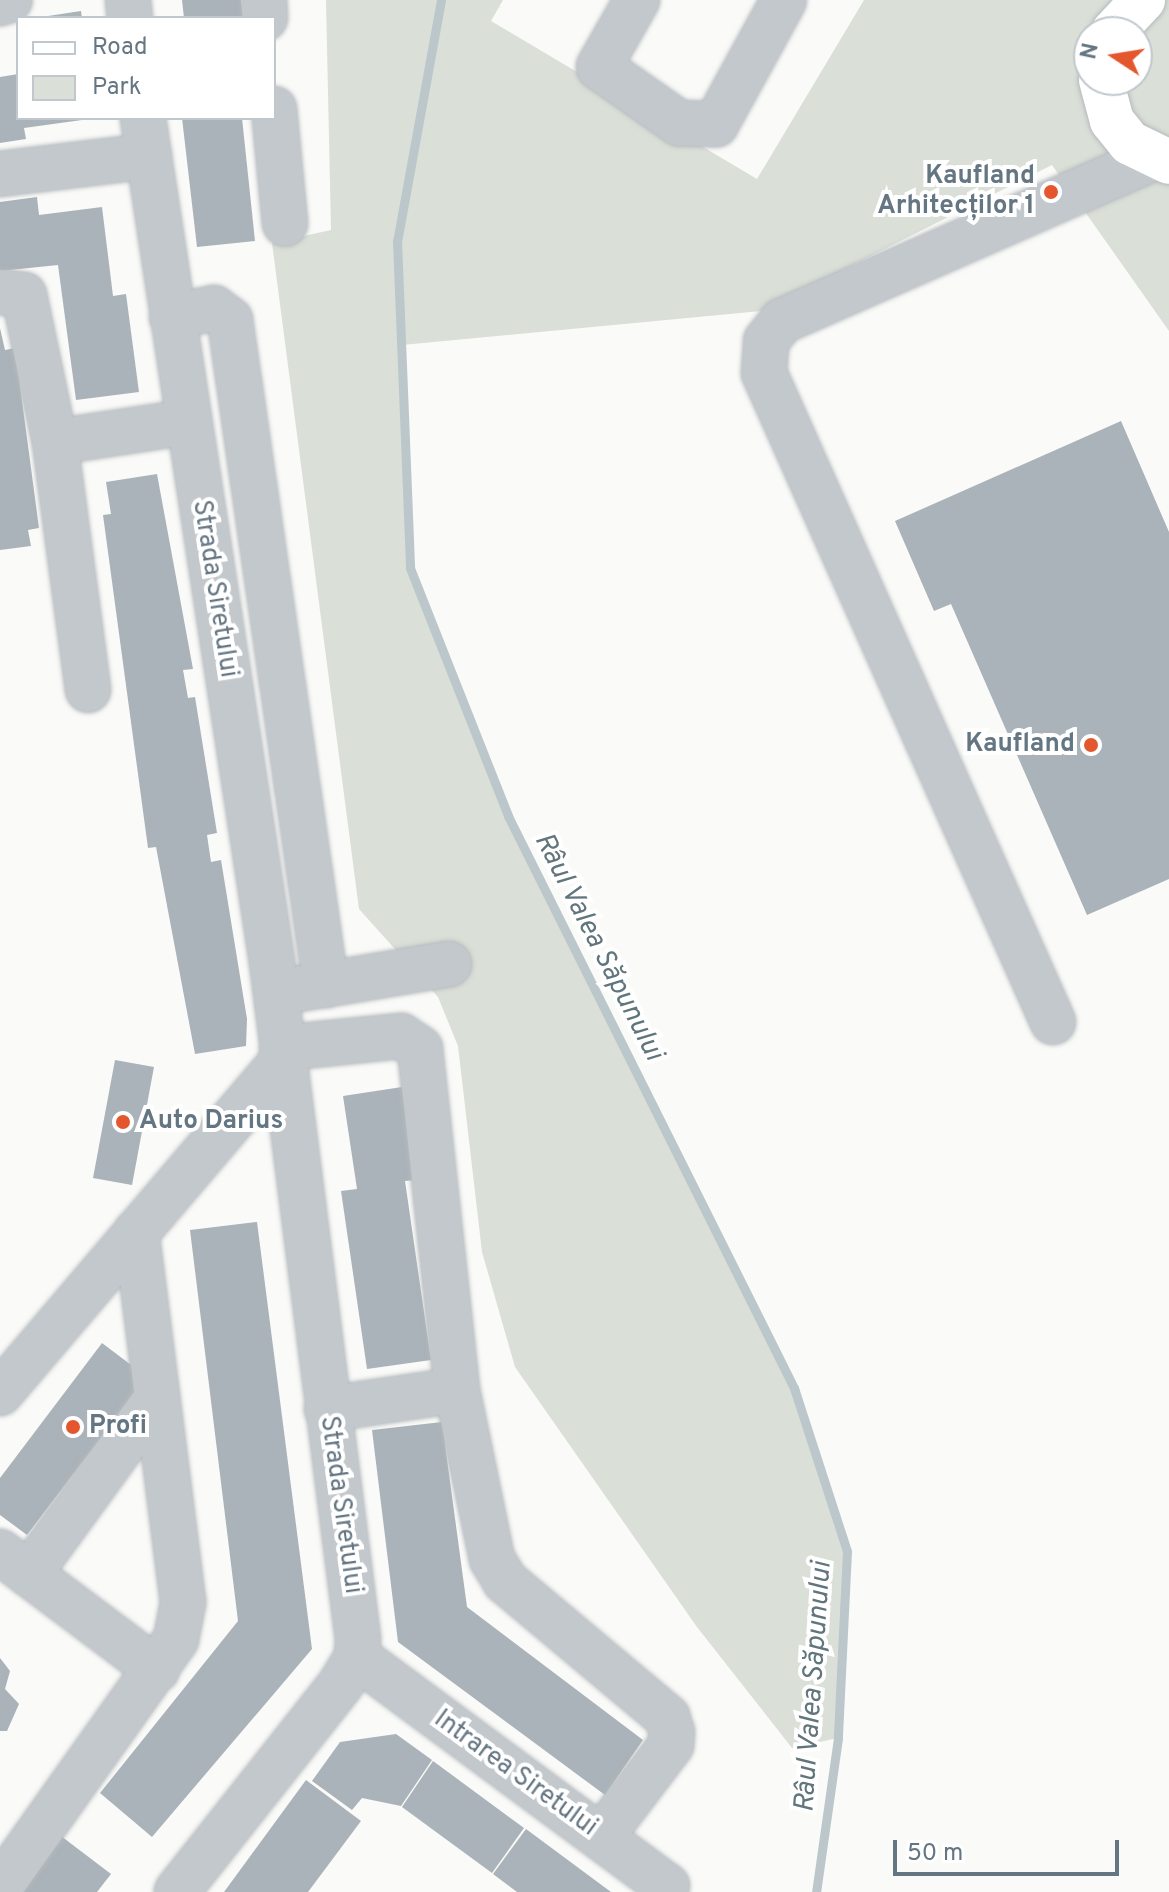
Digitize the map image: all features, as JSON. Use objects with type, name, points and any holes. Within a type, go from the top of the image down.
[{"type":"main road","points":[[1106,101],[1161,160]]},
{"type":"street","points":[[0,3],[10,0]]},
{"type":"street","points":[[637,0],[599,67],[679,123],[716,124],[784,0]]},
{"type":"street","points":[[1040,206],[1098,159],[1106,101]]},
{"type":"street","points":[[275,120],[285,223]]},
{"type":"street","points":[[0,174],[146,137]]},
{"type":"street","name":"Strada Siretului","points":[[146,137],[276,992],[357,1657]]},
{"type":"street","points":[[1053,1022],[764,373],[766,341],[782,321],[1040,206],[1161,160]]},
{"type":"street","points":[[0,292],[24,295],[55,442],[88,690]]},
{"type":"street","points":[[172,317],[214,308],[230,320],[326,985]]},
{"type":"street","points":[[55,442],[188,422]]},
{"type":"street","points":[[276,992],[449,964]]},
{"type":"street","points":[[0,1393],[282,1054],[401,1036],[420,1049],[457,1390],[492,1559],[505,1581],[667,1717],[671,1745],[602,1836]]},
{"type":"street","points":[[0,1887],[157,1670],[176,1639],[183,1602],[136,1232]]},
{"type":"street","points":[[327,1409],[457,1390]]},
{"type":"street","points":[[157,1398],[14,1563],[157,1670]]},
{"type":"street","points":[[177,1892],[357,1657]]},
{"type":"street","name":"Intrarea Siretului","points":[[357,1657],[602,1836],[668,1890]]},
{"type":"green space","points":[[326,0],[503,0],[491,21],[757,179],[864,0],[1169,0],[1169,331],[1052,165],[761,311],[402,345],[410,568],[508,816],[794,1388],[847,1551],[838,1738],[792,1748],[697,1627],[515,1367],[482,1252],[458,1046],[438,997],[359,909],[272,243],[331,230]]},
{"type":"building","points":[[182,0],[241,0],[243,16],[184,16]]},
{"type":"building","points":[[81,11],[82,16],[48,16]]},
{"type":"building","points":[[16,74],[16,120],[82,120],[24,128],[26,139],[0,143],[0,77]]},
{"type":"building","points":[[182,120],[242,120],[255,241],[197,247]]},
{"type":"building","points":[[37,197],[39,215],[102,207],[113,296],[126,294],[139,392],[76,400],[58,265],[0,271],[0,202]]},
{"type":"building","points":[[0,328],[5,350],[15,348],[39,528],[28,530],[31,546],[0,550]]},
{"type":"building","name":"Kaufland","points":[[1121,421],[1169,532],[1169,879],[1087,915],[951,604],[934,611],[895,521]]},
{"type":"building","points":[[157,474],[193,669],[183,670],[188,698],[195,697],[217,833],[207,835],[211,862],[221,860],[247,1019],[246,1046],[195,1054],[156,847],[148,848],[103,515],[111,514],[106,482]]},
{"type":"building","name":"Auto Darius","points":[[115,1060],[154,1067],[132,1185],[93,1178]]},
{"type":"building","points":[[402,1087],[415,1180],[405,1181],[431,1360],[367,1369],[341,1191],[357,1189],[343,1096]]},
{"type":"building","points":[[257,1222],[312,1649],[152,1837],[100,1793],[238,1621],[190,1230]]},
{"type":"building","name":"Profi","points":[[102,1343],[147,1377],[27,1535],[0,1515],[0,1478]]},
{"type":"building","points":[[442,1422],[467,1607],[643,1740],[605,1795],[398,1642],[372,1430]]},
{"type":"building","points":[[0,1658],[10,1671],[5,1689],[19,1704],[7,1731],[0,1731]]},
{"type":"building","points":[[396,1734],[432,1760],[401,1806],[362,1798],[352,1810],[312,1781],[340,1742]]},
{"type":"building","points":[[433,1761],[524,1828],[492,1873],[402,1807]]},
{"type":"building","points":[[306,1780],[361,1821],[308,1892],[224,1892]]},
{"type":"building","points":[[526,1829],[611,1892],[517,1892],[493,1874]]},
{"type":"building","points":[[57,1833],[111,1874],[97,1892],[11,1892]]},
{"type":"waterway","name":"Râul Valea Săpunului","points":[[441,0],[397,241],[410,568],[508,816],[794,1388],[847,1551],[838,1738],[816,1892]]},
{"type":"place","name":"Kaufland Arhitecților 1","points":[[1051,192]]},
{"type":"place","name":"Kaufland","points":[[1091,745]]},
{"type":"place","name":"Auto Darius","points":[[123,1122]]},
{"type":"place","name":"Profi","points":[[73,1427]]}]
